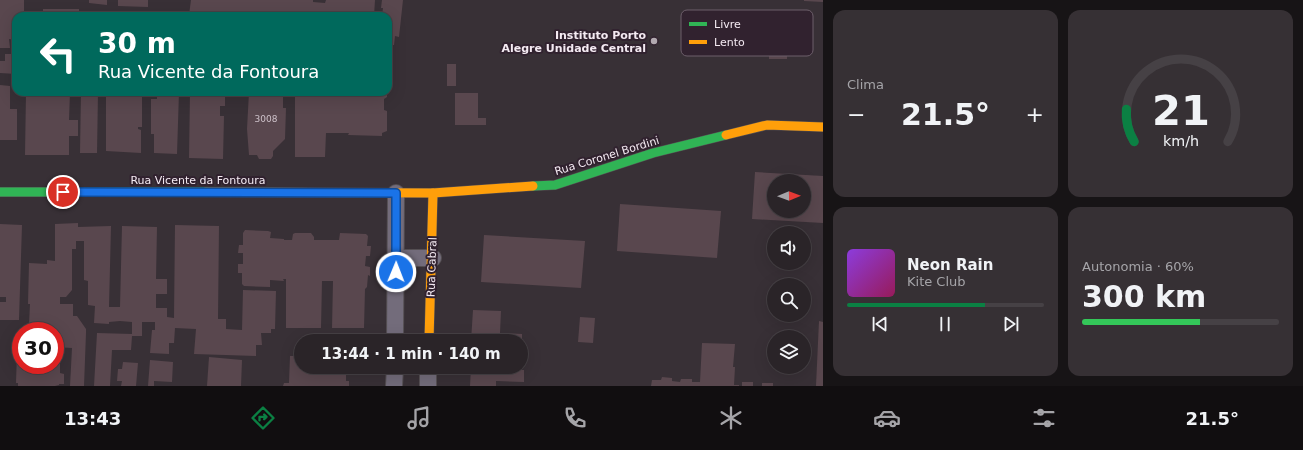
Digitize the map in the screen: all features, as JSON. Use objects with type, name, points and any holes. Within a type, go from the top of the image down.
[{"type":"street","name":"Rua Coronel Bordini","points":[[396,193],[433,193],[555,185],[653,154],[767,125],[823,127]]},
{"type":"street","name":"Rua Vicente da Fontoura","points":[[0,192],[396,193]]},
{"type":"street","points":[[395,334],[396,193]]},
{"type":"street","name":"Rua Cabral","points":[[429,334],[433,193]]},
{"type":"street","points":[[396,258],[432,258]]},
{"type":"street","points":[[394,386],[395,374]]},
{"type":"street","points":[[428,374],[428,386]]},
{"type":"building","points":[[0,0],[24,0],[24,12],[12,12],[12,39],[9,39],[10,48],[0,48]]},
{"type":"building","points":[[89,0],[107,0],[107,5],[89,3]]},
{"type":"building","points":[[118,0],[148,0],[148,7],[118,6]]},
{"type":"building","points":[[191,0],[313,0],[313,2],[325,3],[326,0],[375,0],[374,12],[189,12]]},
{"type":"building","points":[[382,0],[403,0],[399,37],[395,36],[394,45],[392,45],[392,12],[382,12],[383,8],[381,8]]},
{"type":"building","points":[[823,0],[823,2],[804,1]]},
{"type":"building","points":[[43,9],[79,9],[79,12],[43,12]]},
{"type":"building","points":[[5,54],[12,54],[12,74],[0,73],[0,61],[5,61]]},
{"type":"building","points":[[769,56],[787,56],[787,59],[769,59]]},
{"type":"building","points":[[447,64],[456,64],[456,86],[447,86]]},
{"type":"building","points":[[0,85],[10,86],[10,109],[17,109],[17,140],[0,140]]},
{"type":"building","points":[[455,93],[478,93],[478,118],[486,118],[486,125],[455,125]]},
{"type":"building","points":[[26,96],[70,96],[69,120],[78,120],[78,136],[69,136],[69,155],[25,155]]},
{"type":"building","points":[[81,96],[98,96],[97,153],[80,153]]},
{"type":"building","points":[[106,96],[142,96],[142,127],[138,127],[138,129],[141,130],[141,153],[106,151]]},
{"type":"building","points":[[157,96],[179,96],[177,154],[154,153],[154,134],[151,134],[151,99],[157,99]]},
{"type":"building","points":[[190,96],[225,96],[225,106],[220,106],[220,116],[224,116],[223,159],[189,158]]},
{"type":"building","points":[[249,96],[283,96],[283,108],[286,108],[285,139],[273,151],[273,156],[271,159],[259,159],[257,155],[249,155],[247,129]]},
{"type":"building","points":[[295,96],[387,96],[384,99],[384,110],[387,111],[387,131],[382,133],[382,136],[348,135],[349,133],[326,133],[325,157],[295,157]]},
{"type":"building","points":[[755,172],[789,174],[767,174],[767,218],[811,218],[811,175],[823,176],[823,223],[752,219]]},
{"type":"building","points":[[620,204],[721,211],[717,258],[617,251]]},
{"type":"building","points":[[78,223],[78,227],[111,226],[109,307],[120,307],[122,226],[157,227],[156,279],[167,279],[167,294],[156,294],[156,308],[167,308],[167,317],[174,318],[175,225],[219,226],[218,319],[226,319],[226,329],[242,330],[243,290],[276,291],[275,329],[271,329],[271,333],[261,333],[262,345],[256,345],[256,356],[194,354],[196,329],[175,328],[174,343],[169,343],[169,354],[150,353],[152,330],[155,330],[155,322],[142,322],[142,336],[132,336],[131,350],[112,350],[110,386],[94,386],[97,333],[132,334],[132,322],[120,321],[109,322],[109,324],[94,323],[95,306],[88,305],[88,281],[84,280],[84,241],[76,241],[76,249],[72,249],[72,290],[66,297],[60,297],[60,304],[73,304],[73,316],[77,316],[86,329],[84,386],[70,386],[72,348],[64,348],[64,322],[29,322],[29,263],[47,264],[47,260],[55,261],[55,224]]},
{"type":"building","points":[[0,224],[22,225],[19,320],[0,320],[0,302],[6,302],[6,297],[0,297]]},
{"type":"building","points":[[245,230],[268,231],[271,232],[270,238],[284,240],[292,240],[293,234],[295,233],[311,233],[314,240],[339,240],[340,233],[366,234],[368,236],[367,246],[371,246],[370,256],[366,256],[365,266],[370,267],[370,276],[368,275],[367,287],[365,289],[364,328],[332,328],[333,281],[322,281],[321,328],[286,328],[286,279],[283,279],[284,281],[270,280],[270,287],[244,286],[242,284],[242,273],[238,273],[238,264],[243,264],[243,253],[238,253],[239,245],[243,245],[243,233]]},
{"type":"building","points":[[484,235],[585,241],[581,288],[481,282]]},
{"type":"building","points":[[473,310],[501,311],[500,333],[522,334],[471,334]]},
{"type":"building","points":[[580,317],[595,318],[593,343],[578,342]]},
{"type":"building","points":[[819,321],[823,322],[823,386],[816,386]]},
{"type":"building","points":[[702,343],[735,344],[733,367],[735,367],[734,385],[739,386],[651,386],[652,380],[661,380],[662,377],[672,378],[672,381],[680,382],[681,379],[692,379],[692,382],[700,382]]},
{"type":"building","points":[[290,356],[294,356],[294,374],[346,374],[346,381],[349,381],[349,386],[283,386],[284,383],[289,383]]},
{"type":"building","points":[[209,357],[242,360],[241,386],[207,386]]},
{"type":"building","points":[[150,360],[173,362],[172,382],[154,381],[154,386],[148,386]]},
{"type":"building","points":[[123,362],[138,363],[136,386],[121,386],[122,381],[117,381],[118,369],[122,369]]},
{"type":"building","points":[[16,374],[64,374],[64,384],[55,386],[18,386],[18,383],[16,383]]},
{"type":"building","points":[[471,374],[524,374],[524,382],[496,381],[496,386],[470,386]]},
{"type":"building","points":[[742,382],[753,382],[753,386],[742,386]]},
{"type":"building","points":[[762,383],[773,383],[773,386],[762,386]]},
{"type":"traffic: fast","points":[[533,186],[555,185],[653,153],[726,135]]},
{"type":"traffic: fast","points":[[0,192],[206,192]]},
{"type":"traffic: slow","points":[[726,135],[767,125],[823,127]]},
{"type":"traffic: slow","points":[[206,192],[433,193],[533,186]]},
{"type":"traffic: slow","points":[[429,334],[433,193]]},
{"type":"place","name":"Instituto Porto Alegre Unidade Central","points":[[654,41]]},
{"type":"route","points":[[63,192],[396,193],[396,272]]}]
